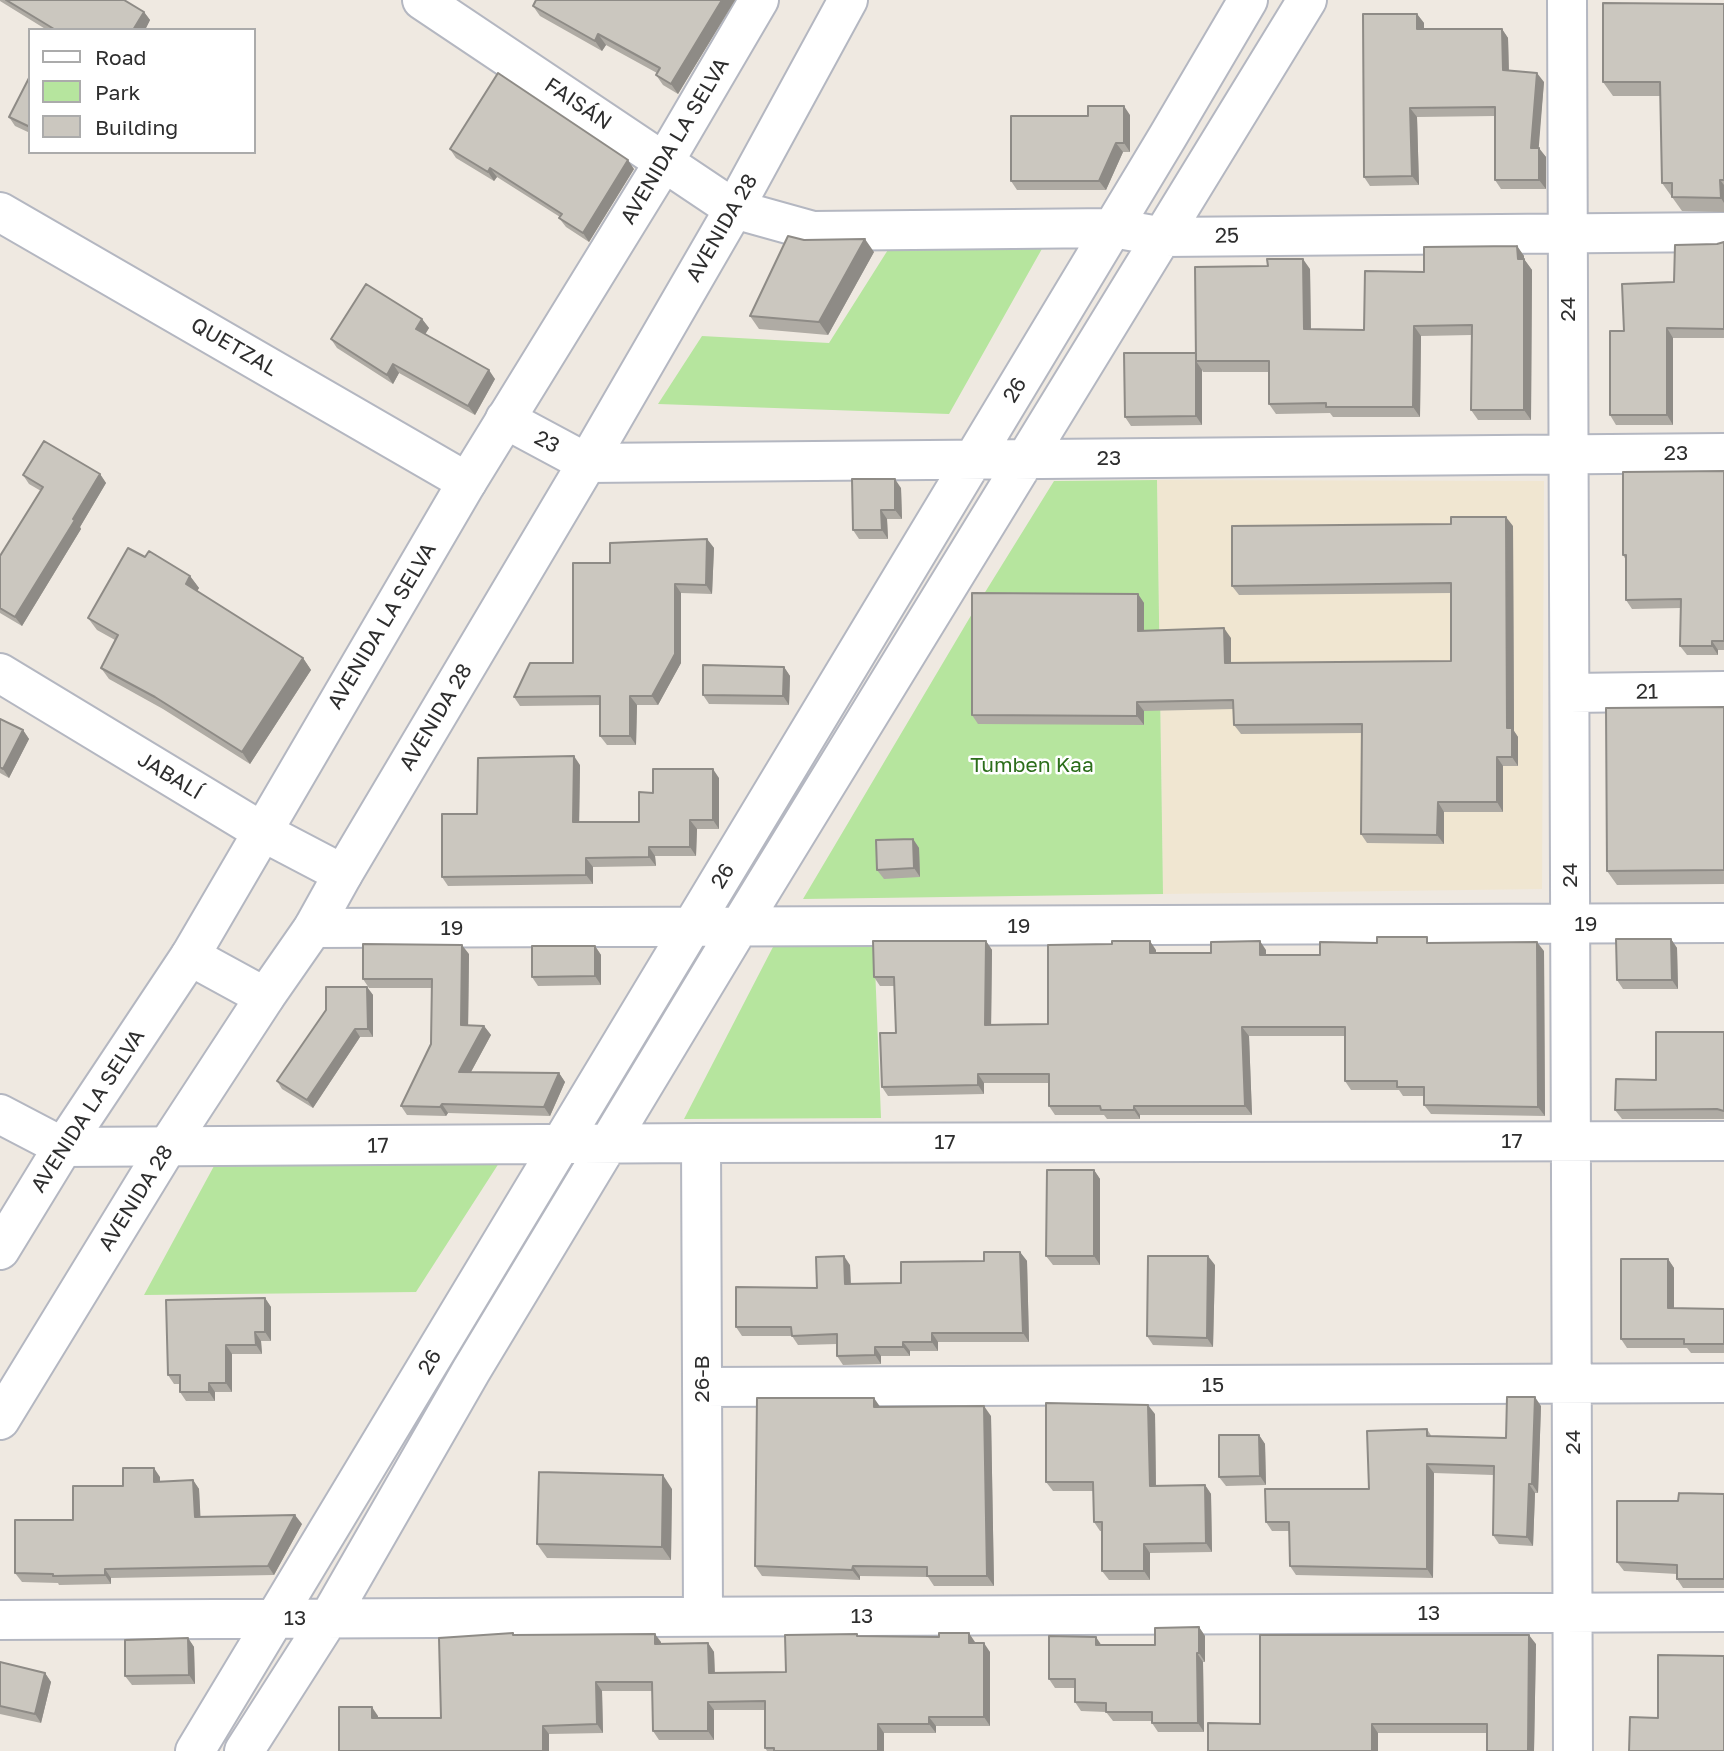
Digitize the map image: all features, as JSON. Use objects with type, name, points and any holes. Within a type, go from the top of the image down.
[{"type":"street","name":"FAISÁN","points":[[422,0],[734,209]]},
{"type":"street","name":"AVENIDA LA SELVA","points":[[0,1250],[63,1147],[190,956],[467,482],[664,162],[759,0]]},
{"type":"street","name":"AVENIDA 28","points":[[0,1420],[167,1147],[313,928],[734,209],[848,0]]},
{"type":"street","name":"26","points":[[195,1751],[1248,0]]},
{"type":"street","points":[[244,1751],[329,1618],[471,1371],[738,927],[1164,237],[1307,0]]},
{"type":"street","name":"24","points":[[1567,0],[1573,1751]]},
{"type":"street","name":"25","points":[[734,209],[813,231],[1113,228],[1164,237],[1724,232]]},
{"type":"street","name":"QUETZAL","points":[[0,212],[467,482]]},
{"type":"street","name":"23","points":[[505,419],[587,463],[1724,453]]},
{"type":"street","name":"JABALÍ","points":[[0,673],[261,831],[343,874]]},
{"type":"street","name":"21","points":[[1570,693],[1724,691]]},
{"type":"street","name":"19","points":[[313,928],[1724,923]]},
{"type":"street","points":[[190,956],[265,997]]},
{"type":"street","points":[[0,1114],[63,1147]]},
{"type":"street","name":"17","points":[[63,1147],[1724,1141]]},
{"type":"street","name":"26-B","points":[[701,1143],[703,1616]]},
{"type":"street","name":"15","points":[[702,1387],[1724,1383]]},
{"type":"street","name":"13","points":[[0,1620],[1724,1612]]},
{"type":"shaded area","points":[[1157,480],[1544,481],[1542,889],[1163,894]]},
{"type":"green space","points":[[891,245],[1043,247],[949,414],[658,404],[702,336],[829,343]]},
{"type":"green space","name":"Tumben Kaa","points":[[1157,480],[1163,894],[803,899],[1054,481]]},
{"type":"green space","points":[[874,941],[881,1118],[684,1119],[774,945]]},
{"type":"green space","points":[[499,1163],[416,1292],[144,1295],[214,1166]]},
{"type":"building","points":[[6,0],[124,0],[144,12],[134,28],[52,28]]},
{"type":"building","points":[[536,0],[722,0],[671,84],[656,75],[660,68],[598,34],[595,41],[533,6]]},
{"type":"building","points":[[1603,3],[1724,4],[1724,180],[1720,180],[1721,198],[1672,197],[1672,183],[1662,183],[1660,82],[1603,82]]},
{"type":"building","points":[[1363,14],[1417,14],[1417,29],[1502,29],[1503,70],[1537,73],[1531,148],[1539,148],[1539,180],[1495,180],[1495,107],[1410,108],[1412,176],[1364,177]]},
{"type":"building","points":[[498,73],[628,160],[583,233],[559,218],[562,214],[490,168],[488,172],[450,149]]},
{"type":"building","points":[[28,80],[28,126],[9,117]]},
{"type":"building","points":[[1088,106],[1124,106],[1124,143],[1116,143],[1099,181],[1011,181],[1011,116],[1088,116]]},
{"type":"building","points":[[788,236],[804,240],[865,239],[819,322],[750,316]]},
{"type":"building","points":[[1724,242],[1724,329],[1667,328],[1667,415],[1610,415],[1610,331],[1624,331],[1622,284],[1674,282],[1675,245]]},
{"type":"building","points":[[1517,246],[1518,259],[1524,259],[1524,410],[1471,410],[1472,325],[1414,326],[1413,407],[1326,407],[1326,403],[1269,404],[1269,361],[1196,361],[1195,267],[1268,266],[1267,259],[1303,259],[1304,329],[1364,330],[1365,271],[1424,272],[1424,247]]},
{"type":"building","points":[[366,284],[422,319],[416,329],[489,370],[468,406],[393,364],[387,375],[331,339]]},
{"type":"building","points":[[1124,353],[1196,353],[1196,416],[1125,417]]},
{"type":"building","points":[[44,441],[100,474],[15,617],[0,608],[0,556],[43,487],[23,475]]},
{"type":"building","points":[[1724,471],[1724,641],[1712,641],[1712,646],[1680,646],[1681,599],[1626,600],[1623,472]]},
{"type":"building","points":[[852,479],[895,479],[895,510],[881,510],[882,530],[853,530]]},
{"type":"building","points":[[1451,517],[1506,517],[1507,728],[1512,728],[1512,757],[1497,757],[1497,802],[1438,802],[1437,835],[1361,834],[1362,724],[1234,725],[1233,700],[1137,702],[1137,716],[972,715],[972,593],[1138,594],[1138,631],[1224,628],[1225,663],[1451,661],[1451,583],[1232,586],[1232,526],[1451,524]]},
{"type":"building","points":[[707,539],[706,585],[675,584],[675,654],[652,696],[630,696],[630,736],[600,736],[600,696],[514,697],[530,663],[573,663],[573,563],[610,563],[610,543]]},
{"type":"building","points":[[128,548],[145,557],[149,551],[190,576],[186,584],[303,658],[242,752],[155,697],[101,668],[118,635],[88,618]]},
{"type":"building","points":[[703,665],[784,667],[783,696],[703,695]]},
{"type":"building","points":[[1724,707],[1724,870],[1607,871],[1606,708]]},
{"type":"building","points":[[0,719],[23,730],[3,769],[0,767]]},
{"type":"building","points":[[574,756],[573,822],[639,822],[639,792],[653,793],[653,769],[713,769],[713,820],[690,820],[690,847],[649,847],[649,857],[586,858],[586,875],[442,877],[442,814],[477,814],[478,758]]},
{"type":"building","points":[[913,839],[914,868],[877,870],[876,840]]},
{"type":"building","points":[[1377,937],[1427,937],[1427,943],[1537,942],[1538,1107],[1424,1105],[1424,1087],[1397,1087],[1397,1081],[1345,1081],[1345,1027],[1242,1027],[1245,1106],[1134,1106],[1134,1110],[1101,1110],[1100,1106],[1049,1106],[1049,1074],[978,1074],[978,1085],[882,1087],[880,1033],[896,1033],[894,977],[874,977],[873,941],[986,941],[985,1025],[1048,1024],[1048,945],[1150,941],[1150,953],[1211,953],[1211,942],[1260,941],[1260,955],[1320,955],[1320,942],[1377,943]]},
{"type":"building","points":[[1616,939],[1671,939],[1672,980],[1617,980]]},
{"type":"building","points":[[363,944],[462,945],[461,1025],[484,1026],[459,1072],[559,1073],[544,1107],[442,1104],[440,1107],[401,1106],[431,1044],[432,979],[363,979]]},
{"type":"building","points":[[532,946],[595,946],[595,976],[532,977]]},
{"type":"building","points":[[326,987],[367,987],[368,1029],[355,1029],[307,1100],[277,1081],[326,1010]]},
{"type":"building","points":[[1656,1032],[1724,1032],[1724,1111],[1615,1110],[1616,1079],[1656,1080]]},
{"type":"building","points":[[1047,1170],[1094,1170],[1094,1256],[1046,1256]]},
{"type":"building","points":[[984,1252],[1020,1252],[1023,1333],[932,1333],[932,1342],[903,1342],[903,1347],[875,1347],[875,1355],[837,1356],[837,1334],[792,1336],[791,1327],[736,1327],[736,1287],[817,1288],[816,1257],[844,1256],[845,1284],[901,1283],[901,1262],[984,1261]]},
{"type":"building","points":[[1148,1256],[1208,1256],[1207,1338],[1147,1336]]},
{"type":"building","points":[[1621,1259],[1668,1259],[1668,1308],[1724,1309],[1724,1344],[1684,1344],[1684,1339],[1621,1339]]},
{"type":"building","points":[[265,1298],[265,1332],[255,1332],[256,1345],[226,1345],[226,1383],[209,1383],[209,1392],[180,1392],[180,1375],[168,1375],[166,1300]]},
{"type":"building","points":[[1507,1397],[1535,1397],[1527,1537],[1493,1535],[1494,1466],[1427,1464],[1427,1569],[1290,1566],[1289,1522],[1266,1522],[1265,1489],[1369,1489],[1367,1431],[1427,1429],[1427,1436],[1506,1438]]},
{"type":"building","points":[[757,1398],[874,1398],[874,1407],[984,1406],[987,1576],[927,1576],[927,1567],[853,1566],[852,1570],[755,1566]]},
{"type":"building","points":[[1046,1403],[1148,1405],[1150,1486],[1205,1485],[1206,1543],[1144,1544],[1144,1571],[1102,1571],[1102,1522],[1094,1522],[1093,1482],[1046,1482]]},
{"type":"building","points":[[1219,1435],[1259,1435],[1260,1476],[1219,1477]]},
{"type":"building","points":[[123,1468],[154,1468],[154,1482],[193,1480],[195,1517],[295,1515],[268,1566],[105,1569],[105,1575],[53,1576],[15,1573],[15,1520],[73,1520],[73,1486],[123,1486]]},
{"type":"building","points":[[539,1472],[663,1475],[662,1547],[537,1544]]},
{"type":"building","points":[[1679,1493],[1724,1494],[1724,1579],[1677,1579],[1677,1565],[1617,1562],[1617,1501],[1678,1501]]},
{"type":"building","points":[[1199,1627],[1198,1723],[1152,1723],[1152,1712],[1106,1712],[1106,1703],[1075,1702],[1075,1679],[1049,1679],[1049,1636],[1096,1637],[1096,1645],[1155,1645],[1155,1628]]},
{"type":"building","points":[[513,1633],[655,1634],[655,1644],[708,1643],[709,1673],[786,1672],[785,1635],[939,1637],[939,1633],[969,1633],[969,1643],[984,1643],[984,1717],[929,1717],[929,1724],[878,1724],[878,1751],[774,1751],[774,1748],[765,1748],[765,1701],[708,1702],[708,1731],[653,1731],[652,1682],[596,1682],[597,1724],[543,1726],[543,1751],[339,1751],[339,1707],[372,1707],[372,1718],[441,1718],[439,1638]]},
{"type":"building","points":[[1260,1635],[1529,1635],[1528,1751],[1487,1751],[1487,1724],[1372,1724],[1372,1751],[1208,1751],[1208,1723],[1260,1724]]},
{"type":"building","points":[[188,1638],[189,1675],[125,1676],[125,1640]]},
{"type":"building","points":[[1658,1655],[1724,1656],[1724,1751],[1629,1751],[1630,1717],[1658,1718]]},
{"type":"building","points":[[0,1662],[45,1673],[35,1714],[0,1706]]}]
